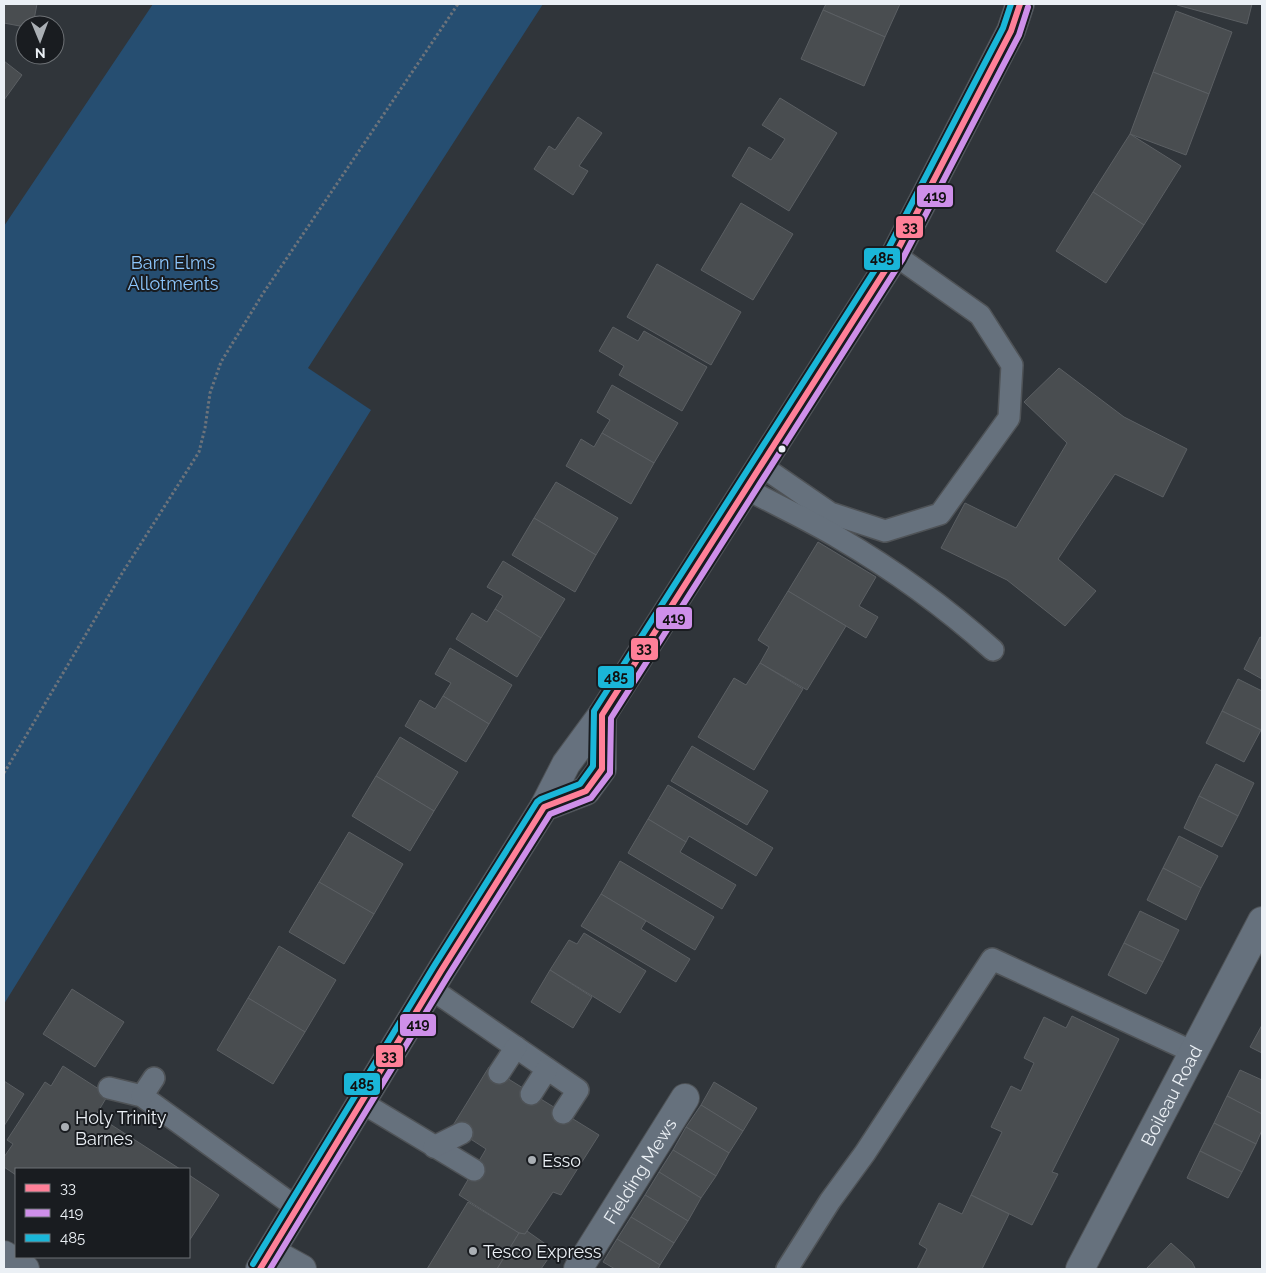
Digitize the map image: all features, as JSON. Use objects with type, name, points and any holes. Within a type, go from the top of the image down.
[{"type":"main road","points":[[266,1260],[430,988],[544,808],[586,792],[602,769],[602,715],[895,255],[1011,31],[1020,4]]},
{"type":"street","name":"Boileau Road","points":[[1080,1269],[1262,921]]},
{"type":"street","name":"Fielding Mews","points":[[578,1269],[685,1098]]},
{"type":"street","points":[[266,1260],[302,1269]]},
{"type":"lane","points":[[760,465],[830,514],[885,531],[940,514],[1009,418],[1012,365],[980,315],[895,255]]},
{"type":"lane","points":[[745,488],[839,538],[884,567],[937,603],[993,650]]},
{"type":"lane","points":[[788,1269],[830,1201],[865,1153],[992,958],[1193,1052]]},
{"type":"lane","points":[[430,988],[578,1090],[563,1113]]},
{"type":"lane","points":[[499,1073],[516,1048]]},
{"type":"lane","points":[[531,1094],[547,1069]]},
{"type":"lane","points":[[142,1096],[154,1078]]},
{"type":"lane","points":[[109,1088],[142,1096],[297,1208]]},
{"type":"lane","points":[[361,1102],[474,1170]]},
{"type":"lane","points":[[434,1147],[462,1133]]},
{"type":"path","points":[[4,773],[121,575],[199,452],[206,428],[210,393],[221,362],[262,295],[458,4]]},
{"type":"green space","name":"Barn Elms Allotments","points":[[153,4],[543,4],[308,368],[371,410],[4,1004],[4,226]]},
{"type":"building","points":[[4,4],[37,4],[35,15],[15,15],[15,25],[4,23]]},
{"type":"building","points":[[826,4],[900,4],[885,37],[823,10]]},
{"type":"building","points":[[1178,4],[1252,4],[1247,24]]},
{"type":"building","points":[[823,10],[885,37],[864,86],[801,59]]},
{"type":"building","points":[[1176,11],[1232,32],[1209,94],[1153,72]]},
{"type":"building","points":[[4,61],[22,75],[4,100]]},
{"type":"building","points":[[1153,72],[1209,94],[1186,155],[1130,134]]},
{"type":"building","points":[[780,98],[837,133],[789,211],[732,176],[749,147],[771,160],[785,139],[762,125]]},
{"type":"building","points":[[578,117],[602,133],[579,166],[588,171],[573,195],[534,169],[549,146],[555,150]]},
{"type":"building","points":[[1130,134],[1181,166],[1144,225],[1093,192]]},
{"type":"building","points":[[1093,192],[1144,225],[1106,283],[1056,251]]},
{"type":"building","points":[[741,203],[793,234],[753,300],[701,270]]},
{"type":"building","points":[[657,264],[741,312],[711,365],[627,317]]},
{"type":"building","points":[[613,327],[638,341],[644,331],[707,367],[682,411],[619,375],[624,366],[599,351]]},
{"type":"building","points":[[1059,368],[1124,417],[1187,449],[1163,497],[1115,474],[1058,559],[1096,591],[1065,626],[1007,580],[941,548],[965,503],[1016,528],[1067,443],[1024,402]]},
{"type":"building","points":[[612,385],[678,423],[654,463],[602,433],[610,420],[597,412]]},
{"type":"building","points":[[602,433],[654,463],[631,504],[566,466],[581,439],[594,447]]},
{"type":"building","points":[[556,482],[618,518],[596,555],[534,518]]},
{"type":"building","points":[[534,518],[596,555],[575,592],[512,555]]},
{"type":"building","points":[[818,542],[876,577],[859,606],[878,617],[866,638],[788,591]]},
{"type":"building","points":[[503,561],[565,599],[541,638],[495,609],[503,596],[487,587]]},
{"type":"building","points":[[788,591],[846,626],[807,690],[760,663],[769,647],[758,640]]},
{"type":"building","points":[[495,609],[541,638],[517,677],[456,639],[472,613],[487,622]]},
{"type":"building","points":[[1260,637],[1262,638],[1262,679],[1244,669]]},
{"type":"building","points":[[450,648],[512,685],[489,724],[443,696],[451,683],[435,674]]},
{"type":"building","points":[[760,663],[803,689],[754,770],[698,737],[734,678],[746,685]]},
{"type":"building","points":[[1238,679],[1262,691],[1261,730],[1222,711]]},
{"type":"building","points":[[443,696],[489,724],[466,762],[405,726],[420,700],[435,709]]},
{"type":"building","points":[[1222,711],[1261,730],[1244,762],[1206,743]]},
{"type":"building","points":[[400,737],[458,772],[434,811],[376,776]]},
{"type":"building","points":[[692,746],[768,791],[747,825],[671,781]]},
{"type":"building","points":[[1216,764],[1254,783],[1238,816],[1199,796]]},
{"type":"building","points":[[376,776],[434,811],[410,851],[352,816]]},
{"type":"building","points":[[668,785],[773,848],[756,876],[689,836],[686,842],[648,819]]},
{"type":"building","points":[[1199,796],[1238,816],[1222,847],[1184,828]]},
{"type":"building","points":[[648,819],[686,842],[680,852],[736,885],[722,909],[628,853]]},
{"type":"building","points":[[349,832],[403,864],[374,914],[319,882]]},
{"type":"building","points":[[1179,836],[1218,856],[1201,888],[1163,868]]},
{"type":"building","points":[[620,861],[714,917],[695,950],[601,894]]},
{"type":"building","points":[[1163,868],[1201,888],[1186,920],[1147,900]]},
{"type":"building","points":[[319,882],[374,914],[344,964],[289,932]]},
{"type":"building","points":[[601,894],[646,921],[641,929],[690,959],[676,982],[581,926]]},
{"type":"building","points":[[1140,911],[1179,930],[1163,962],[1124,943]]},
{"type":"building","points":[[584,933],[646,971],[620,1013],[550,970],[569,940],[577,944]]},
{"type":"building","points":[[1124,943],[1163,962],[1146,994],[1108,975]]},
{"type":"building","points":[[279,946],[336,980],[305,1032],[248,998]]},
{"type":"building","points":[[550,970],[592,997],[573,1028],[531,1002]]},
{"type":"building","points":[[72,989],[124,1022],[95,1067],[43,1034]]},
{"type":"building","points":[[248,998],[305,1032],[273,1084],[217,1050]]},
{"type":"building","points":[[1072,1016],[1119,1039],[1052,1172],[1058,1174],[1032,1225],[971,1195],[1002,1132],[991,1127],[1011,1086],[1021,1091],[1034,1063],[1024,1058],[1044,1017],[1066,1028]]},
{"type":"building","points":[[1262,1025],[1262,1053],[1250,1047]]},
{"type":"building","name":"Holy Trinity Barnes","points":[[63,1066],[108,1095],[96,1115],[178,1168],[15,1168],[15,1174],[4,1167],[4,1157],[13,1144],[7,1140],[45,1082],[51,1086]]},
{"type":"building","name":"Esso","points":[[489,1067],[599,1135],[561,1195],[553,1192],[525,1234],[519,1233],[459,1195],[486,1149],[452,1127]]},
{"type":"building","points":[[1240,1070],[1262,1080],[1262,1114],[1227,1096]]},
{"type":"building","points":[[4,1081],[24,1094],[4,1126]]},
{"type":"building","points":[[714,1082],[757,1108],[743,1131],[701,1105]]},
{"type":"building","points":[[1227,1096],[1262,1114],[1262,1130],[1256,1144],[1214,1123]]},
{"type":"building","points":[[701,1105],[743,1131],[729,1153],[686,1127]]},
{"type":"building","points":[[1214,1123],[1256,1144],[1242,1172],[1200,1151]]},
{"type":"building","points":[[686,1127],[729,1153],[716,1176],[673,1150]]},
{"type":"building","points":[[673,1150],[716,1176],[701,1198],[659,1172]]},
{"type":"building","points":[[1200,1151],[1242,1172],[1228,1198],[1187,1178]]},
{"type":"building","points":[[659,1172],[701,1198],[688,1221],[645,1195]]},
{"type":"building","name":"Holy Trinity Barnes","points":[[190,1176],[219,1195],[190,1239]]},
{"type":"building","points":[[645,1195],[688,1221],[674,1243],[631,1217]]},
{"type":"building","points":[[971,1195],[1009,1214],[982,1269],[917,1269],[927,1249],[919,1244],[939,1203],[962,1214]]},
{"type":"building","name":"Tesco Express","points":[[468,1202],[519,1233],[497,1269],[427,1269]]},
{"type":"building","points":[[631,1217],[674,1243],[660,1265],[617,1239]]},
{"type":"building","points":[[527,1231],[554,1250],[541,1269],[497,1269],[519,1233],[525,1234]]},
{"type":"building","points":[[617,1239],[660,1265],[658,1269],[615,1269],[603,1262]]},
{"type":"building","points":[[1171,1243],[1192,1262],[1195,1268],[1146,1269]]},
{"type":"transit line","name":"485","points":[[253,1264],[434,966],[537,802],[580,784],[593,766],[594,711],[887,251],[1003,28],[1011,4]]},
{"type":"transit line","name":"33","points":[[260,1269],[441,971],[544,807],[586,791],[602,769],[602,715],[895,255],[1011,31],[1020,4]]},
{"type":"transit line","name":"419","points":[[270,1269],[448,976],[550,814],[591,798],[610,773],[611,718],[902,260],[1019,35],[1028,7]]},
{"type":"place","name":"Holy Trinity Barnes","points":[[65,1127]]},
{"type":"place","name":"Esso","points":[[532,1160]]},
{"type":"place","name":"Tesco Express","points":[[473,1251]]}]
